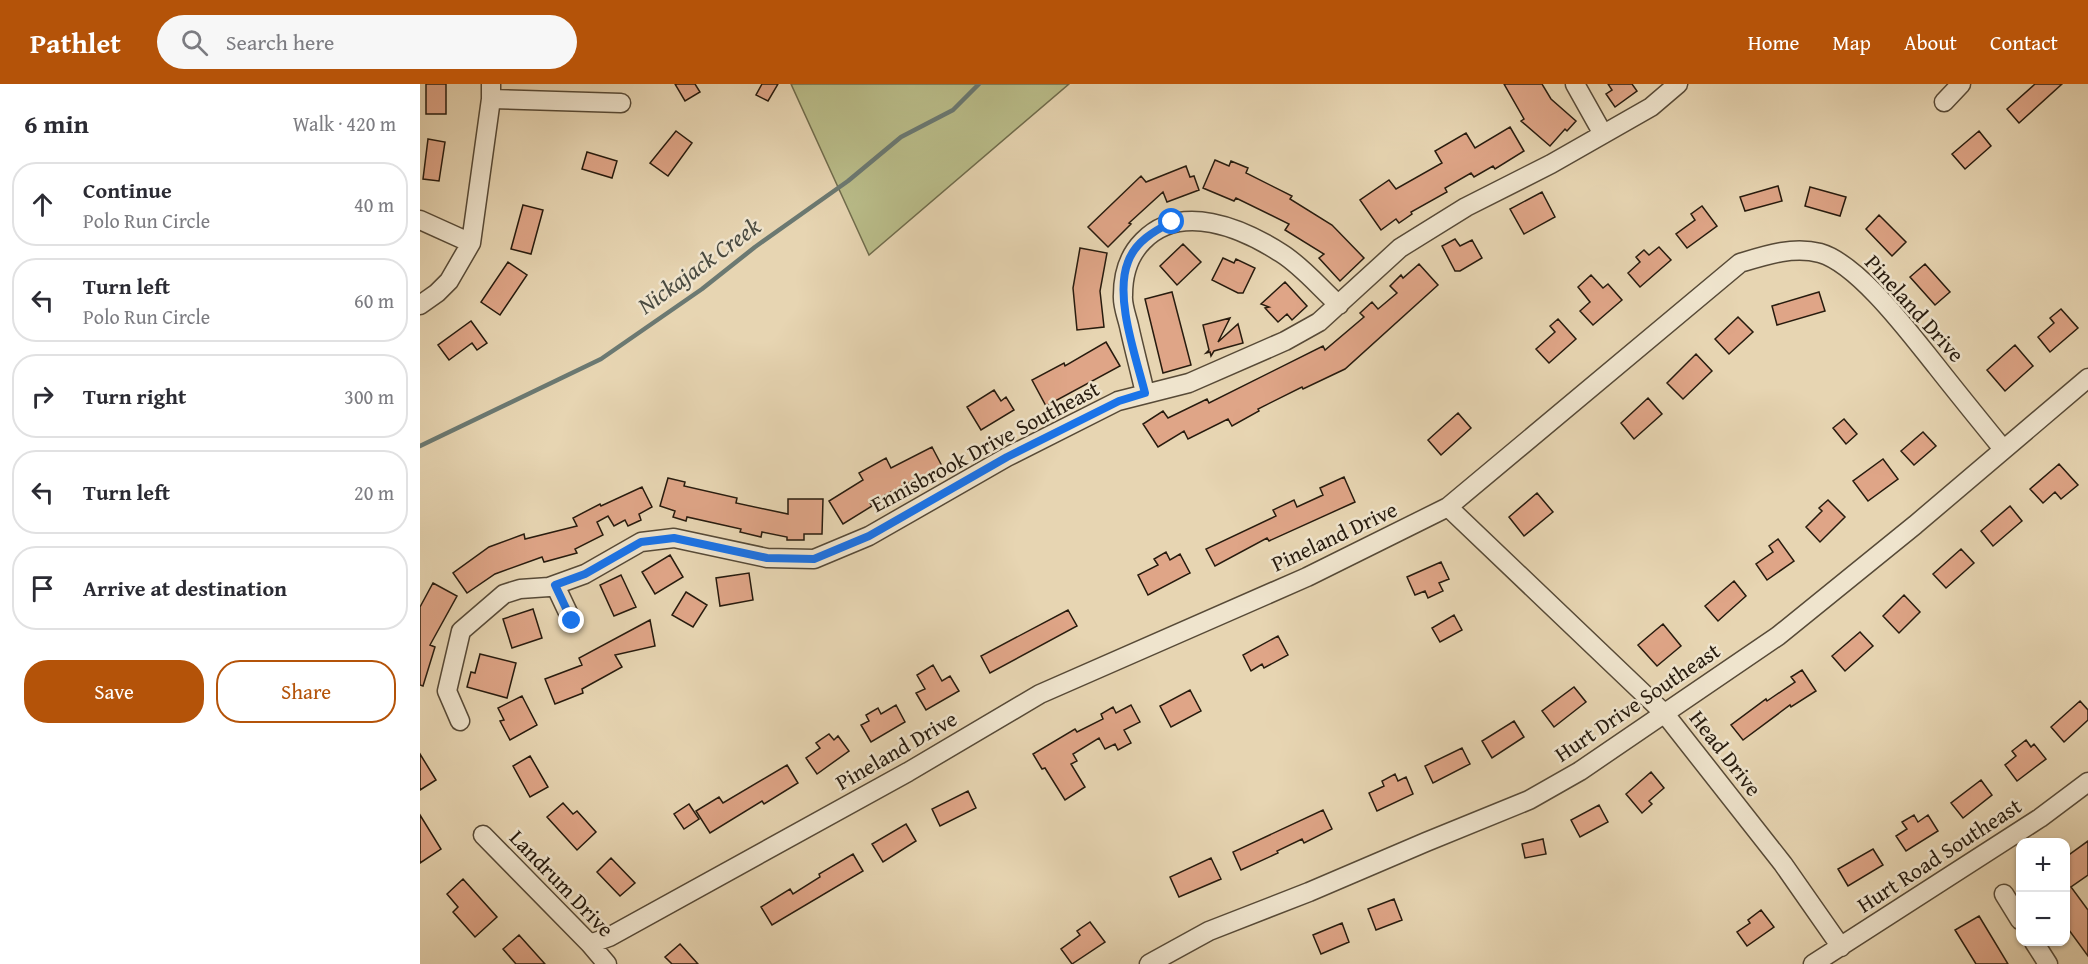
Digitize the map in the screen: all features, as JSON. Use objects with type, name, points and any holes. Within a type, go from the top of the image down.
[{"type":"street","points":[[1575,84],[1603,134]]},
{"type":"street","name":"Ennisbrook Drive Southeast","points":[[460,721],[447,691],[461,631],[504,594],[520,589],[549,587],[585,574],[641,542],[674,538],[767,558],[814,559],[869,536],[1007,457],[1119,401],[1189,383],[1285,341],[1319,322],[1400,248],[1466,207],[1650,107],[1678,84]]},
{"type":"street","points":[[1944,102],[1960,84]]},
{"type":"street","points":[[420,305],[437,293],[448,281],[471,243],[491,91],[621,104]]},
{"type":"street","points":[[420,220],[471,243]]},
{"type":"street","points":[[1145,393],[1122,297],[1125,275],[1128,261],[1140,244],[1152,232],[1172,222],[1222,225],[1256,238],[1283,254],[1339,305]]},
{"type":"street","name":"Pineland Drive","points":[[590,944],[609,937],[908,772],[1040,694],[1307,577],[1448,507],[1740,263],[1797,249],[1822,254],[1846,266],[1893,312],[2003,449]]},
{"type":"street","name":"Hurt Drive Southeast","points":[[1149,964],[1209,931],[1529,800],[1580,771],[1778,636],[1843,585],[2088,378]]},
{"type":"street","name":"Head Drive","points":[[1448,507],[1665,714],[1783,864],[1841,946]]},
{"type":"street","points":[[555,585],[572,621]]},
{"type":"street","name":"Hurt Road Southeast","points":[[1813,964],[2040,818],[2088,782]]},
{"type":"street","name":"Landrum Drive","points":[[483,835],[607,964]]},
{"type":"street","points":[[2004,894],[2016,914]]},
{"type":"street","points":[[2037,946],[2048,964]]},
{"type":"green space","points":[[791,84],[1069,84],[869,255]]},
{"type":"building","points":[[426,84],[446,84],[446,114],[426,114]]},
{"type":"building","points":[[675,84],[695,84],[700,92],[685,101]]},
{"type":"building","points":[[762,84],[778,84],[768,101],[756,95]]},
{"type":"building","points":[[1504,84],[1542,84],[1551,99],[1576,121],[1567,131],[1565,129],[1550,146],[1521,121],[1524,119]]},
{"type":"building","points":[[1608,84],[1632,84],[1637,91],[1615,107],[1606,94],[1612,90]]},
{"type":"building","points":[[2035,84],[2062,84],[2019,123],[2007,109]]},
{"type":"building","points":[[1510,127],[1524,151],[1495,169],[1493,166],[1474,177],[1471,173],[1445,188],[1447,192],[1411,212],[1412,214],[1399,223],[1396,219],[1381,230],[1360,200],[1389,180],[1396,189],[1442,163],[1435,151],[1466,133],[1475,148]]},
{"type":"building","points":[[676,131],[692,143],[668,176],[650,163]]},
{"type":"building","points":[[1979,131],[1991,146],[1965,169],[1952,154]]},
{"type":"building","points":[[428,139],[445,142],[439,181],[423,179]]},
{"type":"building","points":[[587,152],[617,161],[612,178],[582,169]]},
{"type":"building","points":[[1215,160],[1229,166],[1231,161],[1248,168],[1246,173],[1292,196],[1290,199],[1332,225],[1364,258],[1340,281],[1319,258],[1324,254],[1285,230],[1289,224],[1236,198],[1234,201],[1203,188]]},
{"type":"building","points":[[1186,166],[1190,177],[1194,176],[1199,190],[1167,202],[1163,192],[1129,223],[1131,224],[1108,247],[1088,227],[1141,176],[1146,182]]},
{"type":"building","points":[[1778,186],[1782,201],[1745,211],[1740,197]]},
{"type":"building","points":[[1810,187],[1846,197],[1840,216],[1805,206]]},
{"type":"building","points":[[1542,192],[1555,217],[1524,234],[1510,209]]},
{"type":"building","points":[[523,205],[543,210],[531,254],[511,249]]},
{"type":"building","points":[[1702,206],[1717,226],[1687,248],[1676,234],[1695,220],[1691,214]]},
{"type":"building","points":[[1879,215],[1906,242],[1892,256],[1866,229]]},
{"type":"building","points":[[1455,239],[1460,246],[1472,240],[1482,258],[1460,271],[1455,271],[1442,246]]},
{"type":"building","points":[[1183,244],[1201,262],[1177,285],[1160,266]]},
{"type":"building","points":[[1659,247],[1671,260],[1640,287],[1628,273],[1640,262],[1636,257],[1644,250],[1649,255]]},
{"type":"building","points":[[1080,248],[1107,253],[1100,291],[1104,327],[1077,330],[1073,288]]},
{"type":"building","points":[[1223,258],[1234,263],[1236,259],[1255,268],[1243,293],[1238,293],[1212,280]]},
{"type":"building","points":[[508,262],[527,275],[500,315],[481,302]]},
{"type":"building","points":[[1419,264],[1438,285],[1345,369],[1258,409],[1259,411],[1232,426],[1228,419],[1188,439],[1184,431],[1158,447],[1143,424],[1163,411],[1168,418],[1207,399],[1209,403],[1323,346],[1325,350],[1364,317],[1360,313],[1372,302],[1378,309],[1397,293],[1390,286],[1401,275],[1403,278]]},
{"type":"building","points":[[1925,264],[1950,292],[1935,305],[1910,277]]},
{"type":"building","points":[[1591,275],[1603,288],[1608,284],[1622,300],[1593,325],[1580,311],[1590,302],[1578,287]]},
{"type":"building","points":[[1285,282],[1307,306],[1292,320],[1287,314],[1278,322],[1265,308],[1269,307],[1261,304]]},
{"type":"building","points":[[1172,292],[1191,365],[1163,373],[1145,299]]},
{"type":"building","points":[[1819,292],[1825,311],[1777,325],[1772,306]]},
{"type":"building","points":[[2061,309],[2078,328],[2050,352],[2038,337],[2054,323],[2050,318]]},
{"type":"building","points":[[1738,317],[1753,332],[1729,354],[1715,339]]},
{"type":"building","points":[[1230,318],[1218,342],[1238,324],[1243,343],[1214,351],[1211,356],[1210,352],[1206,353],[1209,350],[1203,325]]},
{"type":"building","points":[[1558,319],[1576,339],[1549,363],[1536,349],[1555,332],[1550,326]]},
{"type":"building","points":[[471,321],[487,343],[477,350],[472,343],[449,360],[438,345]]},
{"type":"building","points":[[1106,342],[1120,366],[1046,406],[1032,380],[1064,363],[1065,366]]},
{"type":"building","points":[[2015,345],[2033,366],[2005,391],[1987,370]]},
{"type":"building","points":[[1696,354],[1712,371],[1683,399],[1667,383]]},
{"type":"building","points":[[994,390],[1001,401],[1006,397],[1014,410],[981,430],[967,407]]},
{"type":"building","points":[[1648,398],[1662,414],[1634,439],[1621,423]]},
{"type":"building","points":[[1458,413],[1471,428],[1441,455],[1428,440]]},
{"type":"building","points":[[1844,419],[1857,434],[1846,444],[1833,428]]},
{"type":"building","points":[[1923,432],[1936,446],[1914,465],[1901,451]]},
{"type":"building","points":[[932,447],[943,468],[933,473],[935,476],[915,487],[912,481],[870,503],[872,506],[843,524],[829,501],[863,480],[859,473],[886,458],[891,468]]},
{"type":"building","points":[[1883,459],[1898,479],[1868,501],[1853,481]]},
{"type":"building","points":[[2059,464],[2078,485],[2061,499],[2055,492],[2043,503],[2030,489]]},
{"type":"building","points":[[1344,477],[1355,502],[1269,541],[1267,538],[1215,566],[1206,549],[1276,516],[1273,510],[1294,500],[1297,507],[1323,495],[1320,488]]},
{"type":"building","points":[[668,478],[685,482],[684,486],[737,498],[736,503],[788,514],[788,499],[823,499],[822,534],[804,534],[804,540],[787,540],[787,537],[762,532],[761,537],[740,532],[741,529],[687,517],[686,521],[673,517],[675,511],[660,506]]},
{"type":"building","points":[[642,487],[652,507],[639,514],[641,520],[628,526],[625,520],[614,526],[608,516],[597,522],[603,535],[575,549],[577,553],[544,562],[542,557],[495,574],[467,593],[453,573],[489,547],[524,534],[525,539],[577,526],[573,518]]},
{"type":"building","points":[[1537,493],[1553,512],[1524,536],[1509,517]]},
{"type":"building","points":[[1828,500],[1845,517],[1820,542],[1806,527],[1822,511],[1819,508]]},
{"type":"building","points":[[2010,506],[2022,521],[1993,546],[1981,531]]},
{"type":"building","points":[[1778,539],[1794,561],[1767,580],[1756,564],[1773,552],[1769,546]]},
{"type":"building","points":[[1961,549],[1974,563],[1946,588],[1933,574]]},
{"type":"building","points":[[1166,552],[1170,560],[1180,554],[1190,573],[1148,595],[1138,575],[1158,565],[1154,559]]},
{"type":"building","points":[[670,555],[683,577],[655,594],[642,572]]},
{"type":"building","points":[[1441,562],[1449,579],[1439,583],[1443,591],[1428,598],[1425,591],[1415,595],[1407,577]]},
{"type":"building","points":[[749,573],[753,600],[720,606],[716,578]]},
{"type":"building","points":[[621,575],[636,607],[614,616],[600,585]]},
{"type":"building","points":[[1734,581],[1746,596],[1718,621],[1705,606]]},
{"type":"building","points":[[433,583],[457,596],[430,645],[435,647],[423,686],[420,685],[420,607]]},
{"type":"building","points":[[686,592],[707,605],[693,627],[672,615]]},
{"type":"building","points":[[1904,595],[1920,612],[1899,633],[1883,616]]},
{"type":"building","points":[[533,609],[542,638],[512,648],[503,619]]},
{"type":"building","points":[[1068,610],[1077,626],[990,673],[981,656]]},
{"type":"building","points":[[1454,615],[1462,630],[1440,642],[1432,628]]},
{"type":"building","points":[[650,620],[655,646],[615,655],[622,667],[582,689],[583,693],[555,704],[545,679],[582,665],[579,658]]},
{"type":"building","points":[[1663,624],[1681,646],[1657,666],[1638,645]]},
{"type":"building","points":[[1860,632],[1873,646],[1845,671],[1832,656]]},
{"type":"building","points":[[1278,636],[1288,655],[1264,668],[1262,664],[1251,671],[1243,655]]},
{"type":"building","points":[[480,654],[516,663],[507,698],[467,687],[471,672],[475,673]]},
{"type":"building","points":[[933,665],[942,681],[950,676],[959,691],[926,710],[916,693],[925,689],[917,675]]},
{"type":"building","points":[[1802,670],[1816,691],[1791,707],[1790,705],[1743,740],[1731,725],[1766,699],[1767,701],[1795,682],[1791,677]]},
{"type":"building","points":[[1574,687],[1586,702],[1554,727],[1542,711]]},
{"type":"building","points":[[1190,690],[1201,711],[1171,727],[1160,706]]},
{"type":"building","points":[[522,696],[537,725],[510,740],[500,721],[504,720],[498,708]]},
{"type":"building","points":[[2080,701],[2088,710],[2088,720],[2064,742],[2051,727]]},
{"type":"building","points":[[896,705],[905,722],[871,742],[861,725],[869,721],[866,715],[878,708],[881,714]]},
{"type":"building","points":[[1131,705],[1140,722],[1124,730],[1131,743],[1118,750],[1115,744],[1105,749],[1099,738],[1073,754],[1077,761],[1071,764],[1085,787],[1065,800],[1045,768],[1042,769],[1033,754],[1075,729],[1077,732],[1103,719],[1101,714],[1113,707],[1116,713]]},
{"type":"building","points":[[1514,721],[1524,737],[1492,758],[1482,741]]},
{"type":"building","points":[[829,734],[834,740],[838,736],[849,751],[817,774],[806,758],[820,748],[816,743]]},
{"type":"building","points":[[2026,740],[2031,747],[2034,744],[2046,759],[2017,781],[2005,765],[2016,756],[2012,751]]},
{"type":"building","points":[[1462,748],[1470,764],[1433,783],[1425,766]]},
{"type":"building","points":[[420,754],[436,780],[420,790]]},
{"type":"building","points":[[530,756],[548,787],[530,797],[513,766]]},
{"type":"building","points":[[787,765],[798,783],[764,804],[762,801],[710,833],[696,811],[719,797],[723,803]]},
{"type":"building","points":[[1651,772],[1664,788],[1649,801],[1652,804],[1642,813],[1626,794]]},
{"type":"building","points":[[1395,774],[1398,781],[1406,777],[1413,794],[1377,811],[1369,793],[1384,786],[1382,781]]},
{"type":"building","points":[[1981,780],[1992,795],[1963,818],[1951,803]]},
{"type":"building","points":[[968,791],[976,808],[940,826],[932,809]]},
{"type":"building","points":[[563,803],[573,814],[577,811],[596,832],[577,850],[547,817]]},
{"type":"building","points":[[689,804],[699,819],[684,829],[674,814]]},
{"type":"building","points":[[1599,805],[1608,822],[1580,837],[1571,820]]},
{"type":"building","points":[[1323,810],[1332,829],[1304,843],[1302,839],[1241,870],[1233,852]]},
{"type":"building","points":[[420,815],[441,849],[420,863]]},
{"type":"building","points":[[1914,815],[1918,822],[1928,815],[1938,831],[1906,851],[1896,836],[1907,829],[1902,822]]},
{"type":"building","points":[[906,824],[916,841],[883,862],[872,844]]},
{"type":"building","points":[[1543,839],[1546,854],[1525,858],[1522,844]]},
{"type":"building","points":[[2088,841],[2088,875],[2071,887],[2088,910],[2088,956],[2070,931],[2070,854]]},
{"type":"building","points":[[1873,849],[1883,865],[1848,886],[1838,869]]},
{"type":"building","points":[[853,854],[863,871],[772,925],[761,907],[790,889],[793,894],[820,877],[819,874]]},
{"type":"building","points":[[611,858],[635,883],[620,896],[597,872]]},
{"type":"building","points":[[1211,858],[1221,879],[1179,897],[1170,877]]},
{"type":"building","points":[[463,879],[497,917],[475,937],[453,912],[458,907],[447,894]]},
{"type":"building","points":[[1394,899],[1402,920],[1376,930],[1368,909]]},
{"type":"building","points":[[1761,910],[1774,927],[1747,946],[1737,932],[1750,923],[1748,920]]},
{"type":"building","points":[[1979,916],[2008,964],[1976,964],[1955,930]]},
{"type":"building","points":[[1090,922],[1105,942],[1072,964],[1061,949],[1080,935],[1077,931]]},
{"type":"building","points":[[1342,923],[1349,942],[1321,954],[1313,935]]},
{"type":"building","points":[[519,935],[545,964],[516,964],[503,949]]},
{"type":"building","points":[[680,944],[698,964],[672,964],[665,957]]},
{"type":"waterway","name":"Nickajack Creek","points":[[420,446],[601,359],[702,289],[755,247],[848,181],[901,137],[953,110],[979,84]]},
{"type":"route","points":[[572,621],[555,585],[585,574],[641,542],[674,538],[767,558],[814,559],[869,536],[1007,457],[1119,401],[1145,393],[1122,297],[1125,275],[1128,261],[1140,244],[1152,232],[1172,222]]}]
